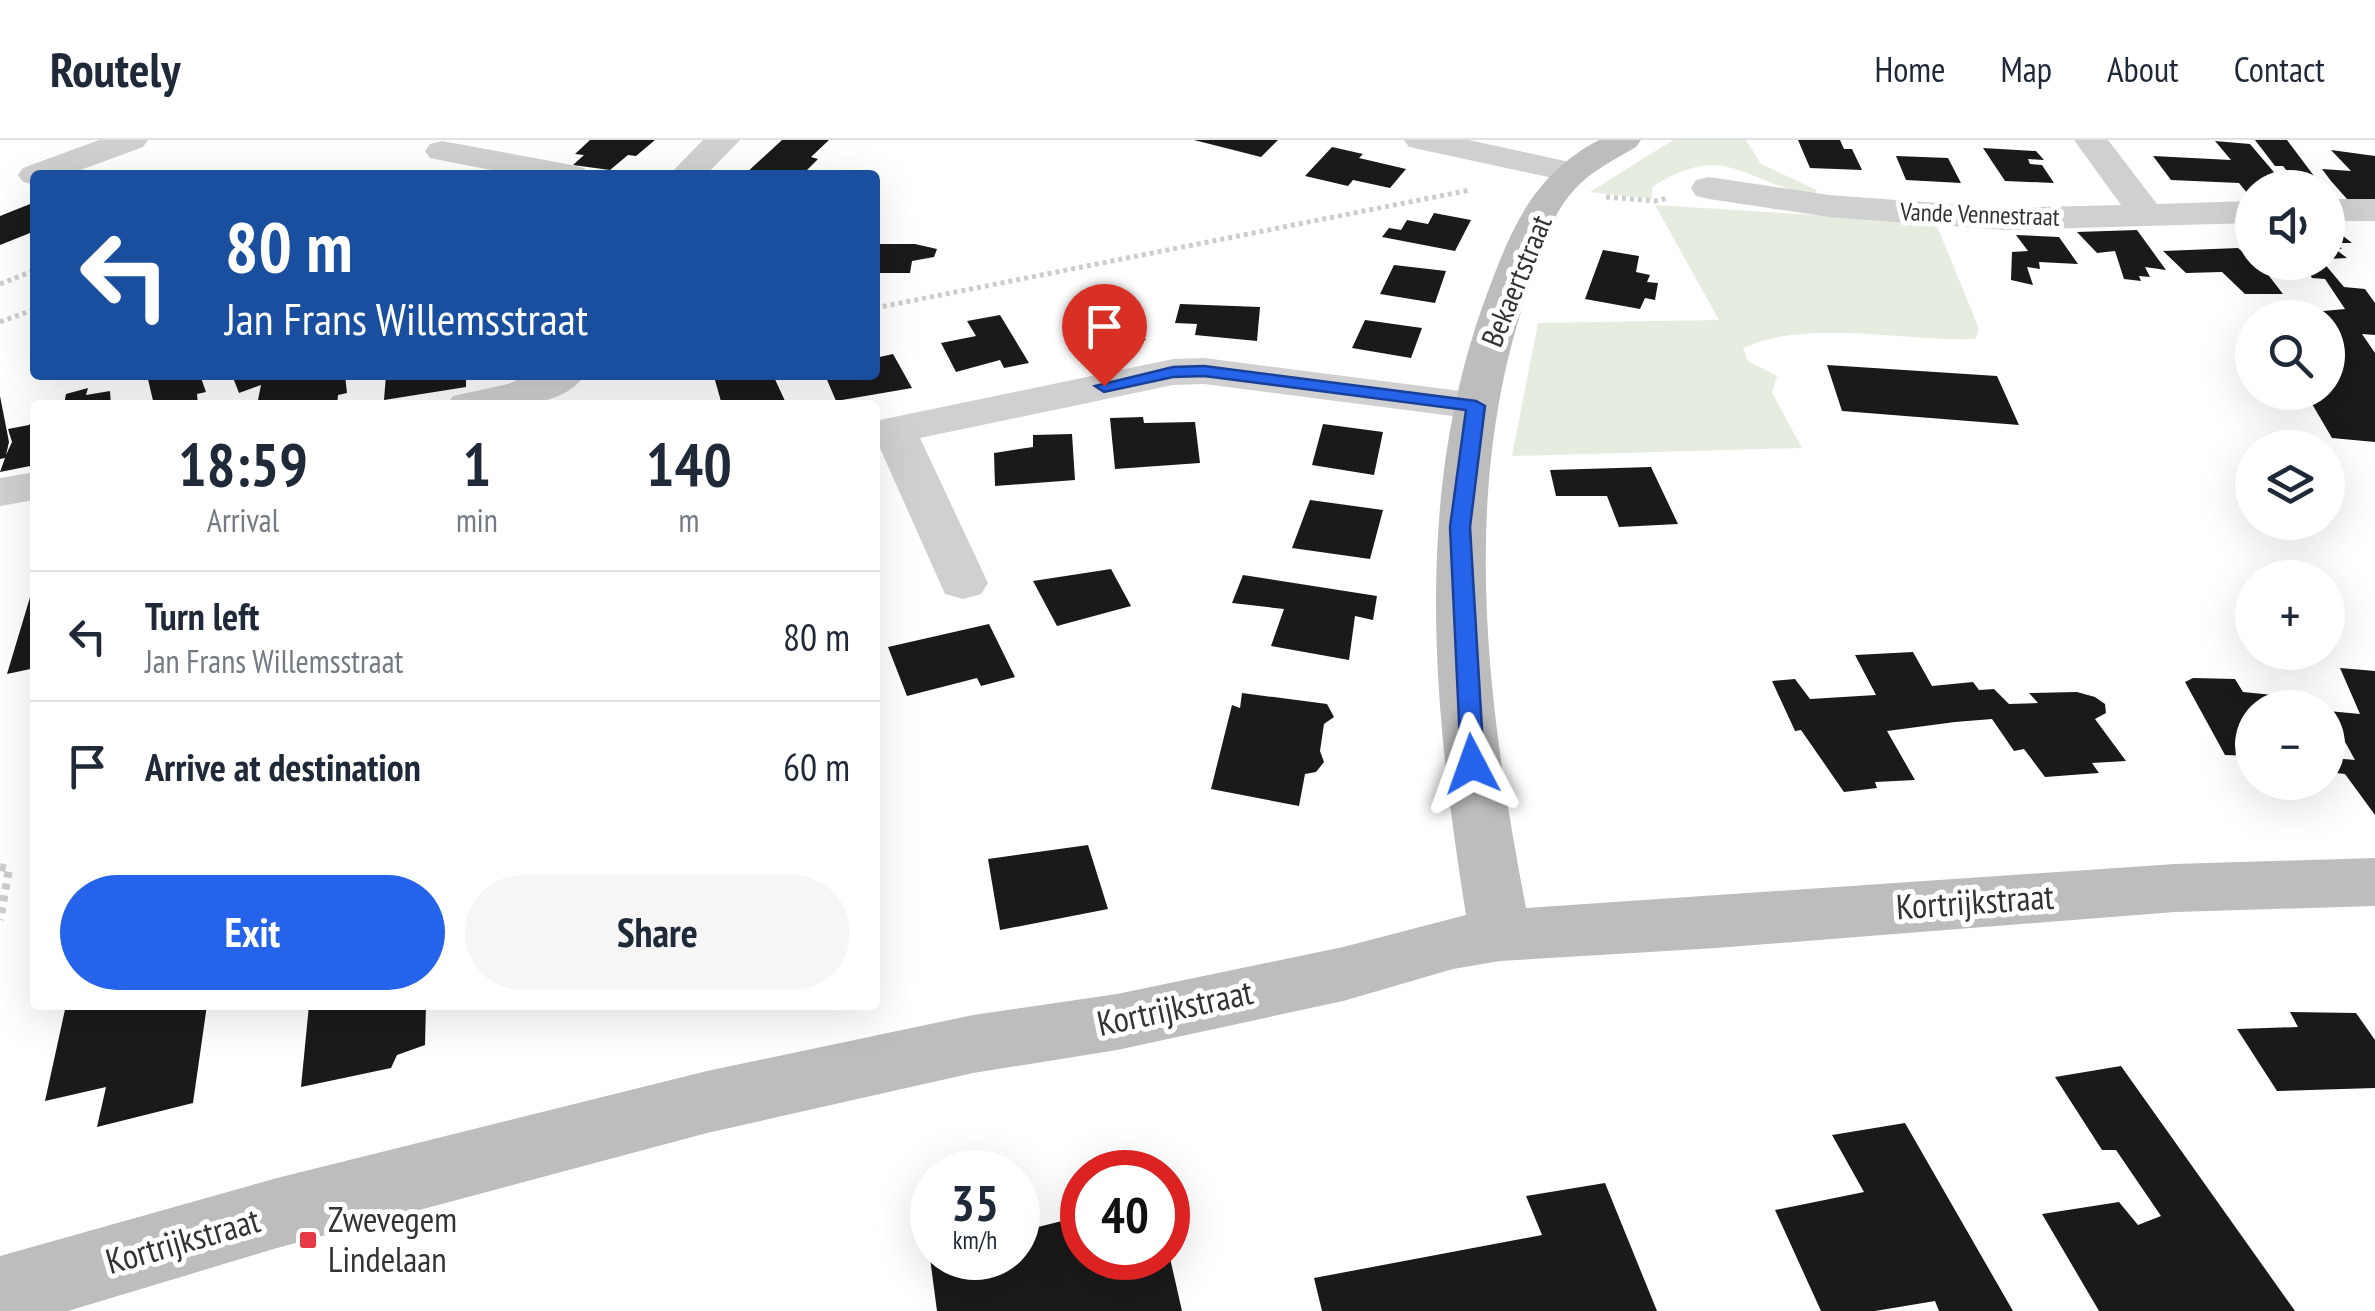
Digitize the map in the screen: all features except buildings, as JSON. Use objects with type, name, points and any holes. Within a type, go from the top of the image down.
[{"type":"main road","name":"Bekaertstraat","points":[[1500,935],[1475,796],[1463,635],[1460,527],[1476,406],[1490,336],[1532,231],[1563,183],[1624,140]]},
{"type":"main road","name":"Kortrijkstraat","points":[[0,1294],[431,1172],[706,1102],[973,1044],[1117,1022],[1343,974],[1453,942],[1500,935],[1716,923],[2175,888],[2375,882]]},
{"type":"street","points":[[49,170],[131,140]]},
{"type":"street","points":[[691,170],[723,140]]},
{"type":"street","points":[[1421,140],[1563,183]]},
{"type":"street","points":[[2091,140],[2147,215]]},
{"type":"street","points":[[442,152],[544,170]]},
{"type":"street","points":[[0,188],[30,177]]},
{"type":"street","name":"Vande Vennestraat","points":[[1708,188],[1828,206],[2005,219],[2235,212]]},
{"type":"street","points":[[2345,210],[2375,210]]},
{"type":"street","points":[[963,583],[884,432],[1173,372],[1204,371],[1476,406]]},
{"type":"street","points":[[494,400],[520,395],[553,380]]},
{"type":"street","points":[[0,492],[30,487]]},
{"type":"path","points":[[880,307],[1485,187],[1563,183],[1655,201],[1708,188]]},
{"type":"path","points":[[0,284],[30,272]]},
{"type":"path","points":[[0,322],[30,311]]},
{"type":"path","points":[[0,867],[9,869],[0,920]]},
{"type":"shaded area","points":[[1673,140],[1746,140],[1761,164],[1817,190],[1813,195],[1789,189],[1717,165],[1677,173],[1652,187],[1652,199],[1590,192]]},
{"type":"shaded area","points":[[1655,205],[1926,222],[1938,228],[1979,329],[1975,339],[1796,334],[1743,348],[1748,361],[1777,376],[1772,393],[1802,448],[1512,456],[1538,323],[1719,320]]},
{"type":"place","name":"Zwevegem Lindelaan","points":[[308,1240]]},
{"type":"route","points":[[1104,386],[1173,372],[1204,371],[1476,406],[1460,527],[1472,764]]}]
